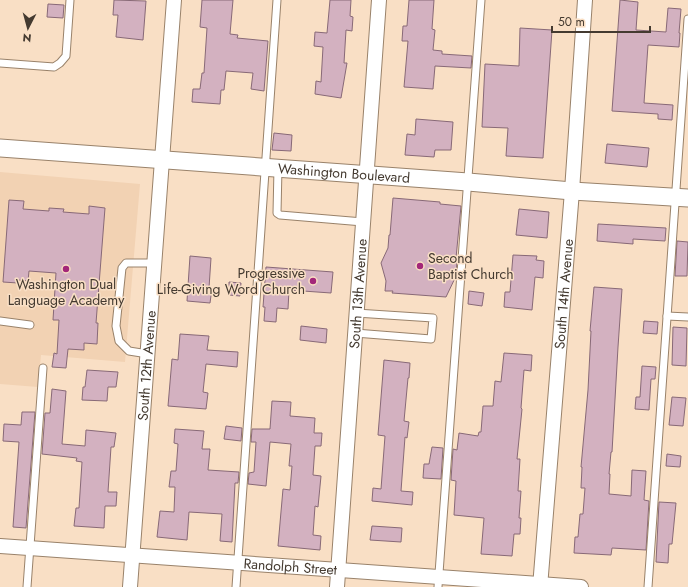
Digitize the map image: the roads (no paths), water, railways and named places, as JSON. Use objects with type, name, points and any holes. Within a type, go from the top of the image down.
[{"type":"street","name":"South 12th Avenue","points":[[130,587],[174,0]]},
{"type":"street","name":"South 13th Avenue","points":[[337,587],[379,0]]},
{"type":"street","name":"South 14th Avenue","points":[[540,586],[572,191],[585,0]]},
{"type":"street","name":"Washington Boulevard","points":[[0,148],[366,174],[572,191],[682,197]]},
{"type":"street","name":"Randolph Street","points":[[0,546],[338,570],[439,582],[581,587]]},
{"type":"lane","points":[[0,63],[54,67],[60,63],[66,56],[70,0]]},
{"type":"lane","points":[[236,587],[272,168],[277,0]]},
{"type":"lane","points":[[439,582],[481,0]]},
{"type":"lane","points":[[648,587],[667,316],[682,197],[688,19]]},
{"type":"lane","points":[[272,168],[277,213],[280,215],[363,222]]},
{"type":"lane","points":[[148,354],[129,351],[119,341],[116,326],[122,268],[126,264],[154,263]]},
{"type":"lane","points":[[355,333],[431,338],[433,318],[356,312]]},
{"type":"lane","points":[[667,316],[688,317]]},
{"type":"lane","points":[[0,321],[30,325]]},
{"type":"lane","points":[[28,587],[43,368]]},
{"type":"place","name":"Second Baptist Church","points":[[420,266]]},
{"type":"place","name":"Washington Dual Language Academy","points":[[66,269]]},
{"type":"place","name":"Progressive Life-Giving Word Church","points":[[313,281]]}]
